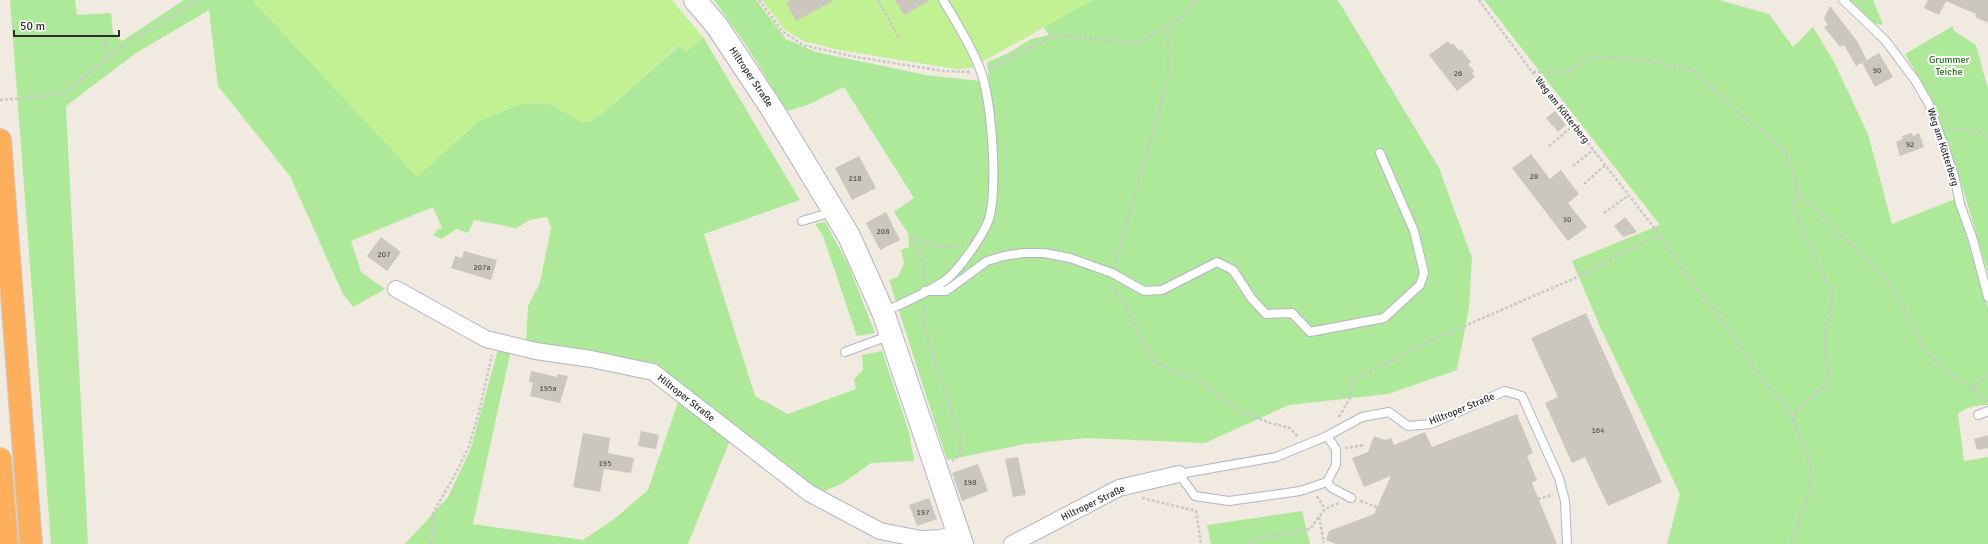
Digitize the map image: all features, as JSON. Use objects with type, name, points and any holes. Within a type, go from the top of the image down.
[{"type":"highway","points":[[0,140],[31,544]]},
{"type":"highway","points":[[0,459],[7,544]]},
{"type":"street","name":"Hiltroper Straße","points":[[396,290],[486,339],[536,351],[591,359],[654,372],[809,493],[880,531],[921,539],[960,539],[935,468],[892,335],[849,236],[772,110],[717,26],[695,0]]},
{"type":"street","name":"Hiltroper Straße","points":[[1012,544],[1119,488],[1179,474]]},
{"type":"lane","points":[[883,312],[944,282],[966,259],[988,219],[994,174],[989,113],[981,71],[973,52],[943,0]]},
{"type":"lane","name":"Weg am Kötterberg","points":[[1843,0],[1885,40],[1916,80],[1939,130],[1954,175],[1960,204],[1973,240],[1988,297]]},
{"type":"lane","points":[[925,291],[946,291],[986,261],[1004,256],[1044,253],[1070,258],[1112,273],[1144,291],[1162,290],[1218,262],[1233,270],[1252,299],[1266,314],[1292,313],[1310,332],[1384,318],[1420,285],[1424,273],[1414,231],[1380,153]]},
{"type":"lane","points":[[802,221],[835,211]]},
{"type":"lane","points":[[845,352],[892,335]]},
{"type":"lane","name":"Hiltroper Straße","points":[[1179,474],[1276,457],[1327,436],[1362,417],[1378,412],[1389,412],[1408,426],[1431,424],[1506,391],[1522,396],[1559,478],[1565,501],[1566,544]]},
{"type":"lane","points":[[1978,415],[1988,410]]},
{"type":"lane","points":[[1179,474],[1195,496],[1229,501],[1300,491],[1327,482],[1336,465],[1336,449],[1327,436]]},
{"type":"lane","points":[[1327,482],[1332,488],[1352,498]]},
{"type":"path","points":[[0,100],[48,96],[68,90],[109,56],[140,33],[198,0]]},
{"type":"path","points":[[878,0],[899,38]]},
{"type":"path","name":"Weg am Kötterberg","points":[[1479,0],[1532,72],[1660,235],[1685,273],[1730,331],[1763,382],[1785,404],[1794,421],[1811,466],[1809,491],[1792,544]]},
{"type":"path","points":[[1112,273],[1168,80],[1168,26]]},
{"type":"path","points":[[102,35],[109,56]]},
{"type":"path","points":[[1532,72],[1564,73],[1595,56],[1650,61],[1693,70],[1744,118],[1768,135],[1786,153],[1795,178],[1798,194],[1792,205],[1820,269],[1832,291],[1831,314],[1826,325],[1825,348],[1830,373],[1826,385],[1797,409],[1794,421]]},
{"type":"path","points":[[1549,146],[1574,125]]},
{"type":"path","points":[[1939,130],[1963,128],[1988,137]]},
{"type":"path","points":[[1572,166],[1593,150]]},
{"type":"path","points":[[1584,184],[1605,165]]},
{"type":"path","points":[[1798,194],[1814,206],[1833,229],[1854,246],[1882,275],[1894,292],[1926,352],[1949,373],[1965,382],[1988,402]]},
{"type":"path","points":[[1604,213],[1629,195]]},
{"type":"path","points":[[1327,436],[1350,398],[1349,383],[1354,379],[1369,373],[1430,341],[1576,278],[1660,235]]},
{"type":"path","points":[[935,468],[952,461],[961,453],[960,436],[924,327],[925,291],[923,264],[912,237],[939,246],[972,248]]},
{"type":"path","points":[[1095,266],[1126,305],[1137,332],[1153,361],[1174,372],[1193,377],[1222,396],[1238,410],[1270,423],[1290,428],[1306,445]]},
{"type":"path","points":[[430,544],[433,537],[433,513],[455,475],[469,446],[479,412],[492,355],[502,343]]},
{"type":"path","points":[[1972,389],[1988,375]]},
{"type":"path","points":[[1336,449],[1365,445]]},
{"type":"path","points":[[1249,544],[1259,538],[1310,529],[1325,509],[1312,487]]},
{"type":"path","points":[[1119,488],[1144,499],[1196,511],[1201,544]]},
{"type":"path","points":[[1538,499],[1563,493]]},
{"type":"path","points":[[1319,517],[1324,543]]},
{"type":"green space","points":[[10,0],[75,0],[77,15],[111,13],[113,33],[122,41],[184,0],[256,0],[254,2],[417,176],[479,121],[520,104],[548,103],[583,122],[590,121],[605,111],[680,45],[686,52],[703,37],[800,200],[704,234],[755,396],[788,414],[856,389],[854,379],[863,370],[862,355],[882,351],[909,432],[914,461],[871,463],[843,483],[815,495],[730,440],[688,544],[405,544],[448,497],[471,448],[498,349],[511,350],[473,524],[583,540],[613,520],[648,490],[679,399],[652,376],[526,344],[528,306],[540,283],[551,228],[547,217],[530,220],[516,228],[474,220],[468,233],[457,229],[441,239],[433,235],[437,230],[442,228],[433,207],[351,241],[361,272],[385,289],[353,307],[343,294],[290,176],[218,86],[209,10],[136,53],[66,106],[88,544],[51,544]]},
{"type":"green space","points":[[256,0],[672,0],[703,37],[686,52],[679,45],[605,111],[590,121],[583,122],[548,103],[521,104],[479,121],[417,177],[254,2]]},
{"type":"green space","points":[[714,0],[756,0],[786,39],[816,52],[926,75],[989,82],[987,62],[1007,54],[1031,39],[1049,35],[1043,27],[1093,0],[1338,0],[1439,168],[1472,258],[1469,308],[1457,370],[1388,394],[1289,405],[1205,443],[1087,438],[1025,444],[947,460],[889,280],[898,277],[904,263],[901,250],[909,247],[908,233],[894,212],[914,198],[844,87],[808,105],[787,111],[746,45]]},
{"type":"green space","points":[[762,0],[1093,0],[971,68],[956,69],[839,50],[803,41],[784,29]]},
{"type":"green space","points":[[1484,0],[1719,0],[1769,14],[1793,47],[1813,27],[1834,62],[1868,134],[1892,224],[1955,199],[1988,308],[1988,405],[1972,406],[1958,414],[1964,461],[1988,457],[1988,544],[1667,544],[1680,494],[1601,329],[1572,261],[1660,225]]},
{"type":"green space","points":[[1849,0],[1873,0],[1883,25],[1871,23]]},
{"type":"green space","name":"Grummer Teiche","points":[[1953,26],[1953,30],[1976,45],[1988,89],[1988,273],[1963,188],[1944,133],[1920,80],[1905,54]]},
{"type":"green space","points":[[825,222],[848,264],[875,333],[857,336],[823,236],[815,224]]},
{"type":"green space","points":[[1302,511],[1310,544],[1211,544],[1207,525]]},
{"type":"building","points":[[792,0],[835,0],[796,21],[786,3]]},
{"type":"building","points":[[895,0],[931,0],[904,15]]},
{"type":"building","points":[[1928,0],[1988,0],[1988,23],[1975,17],[1976,14],[1946,1],[1939,15],[1924,8]]},
{"type":"building","points":[[1830,6],[1857,41],[1867,60],[1856,66],[1844,45],[1840,47],[1824,27],[1828,25],[1824,18]]},
{"type":"building","points":[[1448,41],[1451,45],[1453,43],[1459,51],[1461,49],[1471,62],[1468,64],[1474,71],[1472,73],[1475,77],[1457,91],[1429,55]]},
{"type":"building","points":[[1879,53],[1893,77],[1875,87],[1862,63]]},
{"type":"building","points":[[1555,111],[1566,125],[1558,132],[1546,118]]},
{"type":"building","points":[[1912,133],[1913,136],[1919,133],[1924,147],[1900,156],[1896,142],[1903,139],[1902,136]]},
{"type":"building","points":[[1531,154],[1550,179],[1561,170],[1579,194],[1568,203],[1587,227],[1568,241],[1512,168]]},
{"type":"building","points":[[859,156],[876,188],[852,200],[835,168]]},
{"type":"building","points":[[886,212],[900,240],[880,250],[866,223]]},
{"type":"building","points":[[1625,217],[1637,232],[1623,237],[1614,226]]},
{"type":"building","points":[[381,237],[401,252],[387,271],[367,256]]},
{"type":"building","points":[[464,251],[497,260],[491,280],[451,268],[455,256],[462,258]]},
{"type":"building","points":[[1586,313],[1662,482],[1608,506],[1585,457],[1572,463],[1545,403],[1558,397],[1531,338]]},
{"type":"building","points":[[531,371],[557,377],[557,374],[568,376],[560,403],[530,396],[533,383],[529,382]]},
{"type":"building","points":[[1517,414],[1533,453],[1527,456],[1537,480],[1532,483],[1557,544],[1336,544],[1326,540],[1329,531],[1374,514],[1391,476],[1364,487],[1352,458],[1368,452],[1374,436],[1385,440],[1391,438],[1394,445],[1425,432],[1432,447]]},
{"type":"building","points":[[641,431],[659,435],[656,449],[638,446]]},
{"type":"building","points":[[583,433],[610,438],[608,453],[634,458],[631,473],[604,469],[600,492],[573,487]]},
{"type":"building","points":[[1988,435],[1988,448],[1977,450],[1974,439]]},
{"type":"building","points":[[1018,457],[1026,495],[1013,497],[1005,459]]},
{"type":"building","points":[[978,464],[988,491],[962,501],[952,473]]},
{"type":"building","points":[[929,498],[937,519],[917,526],[909,505]]}]
